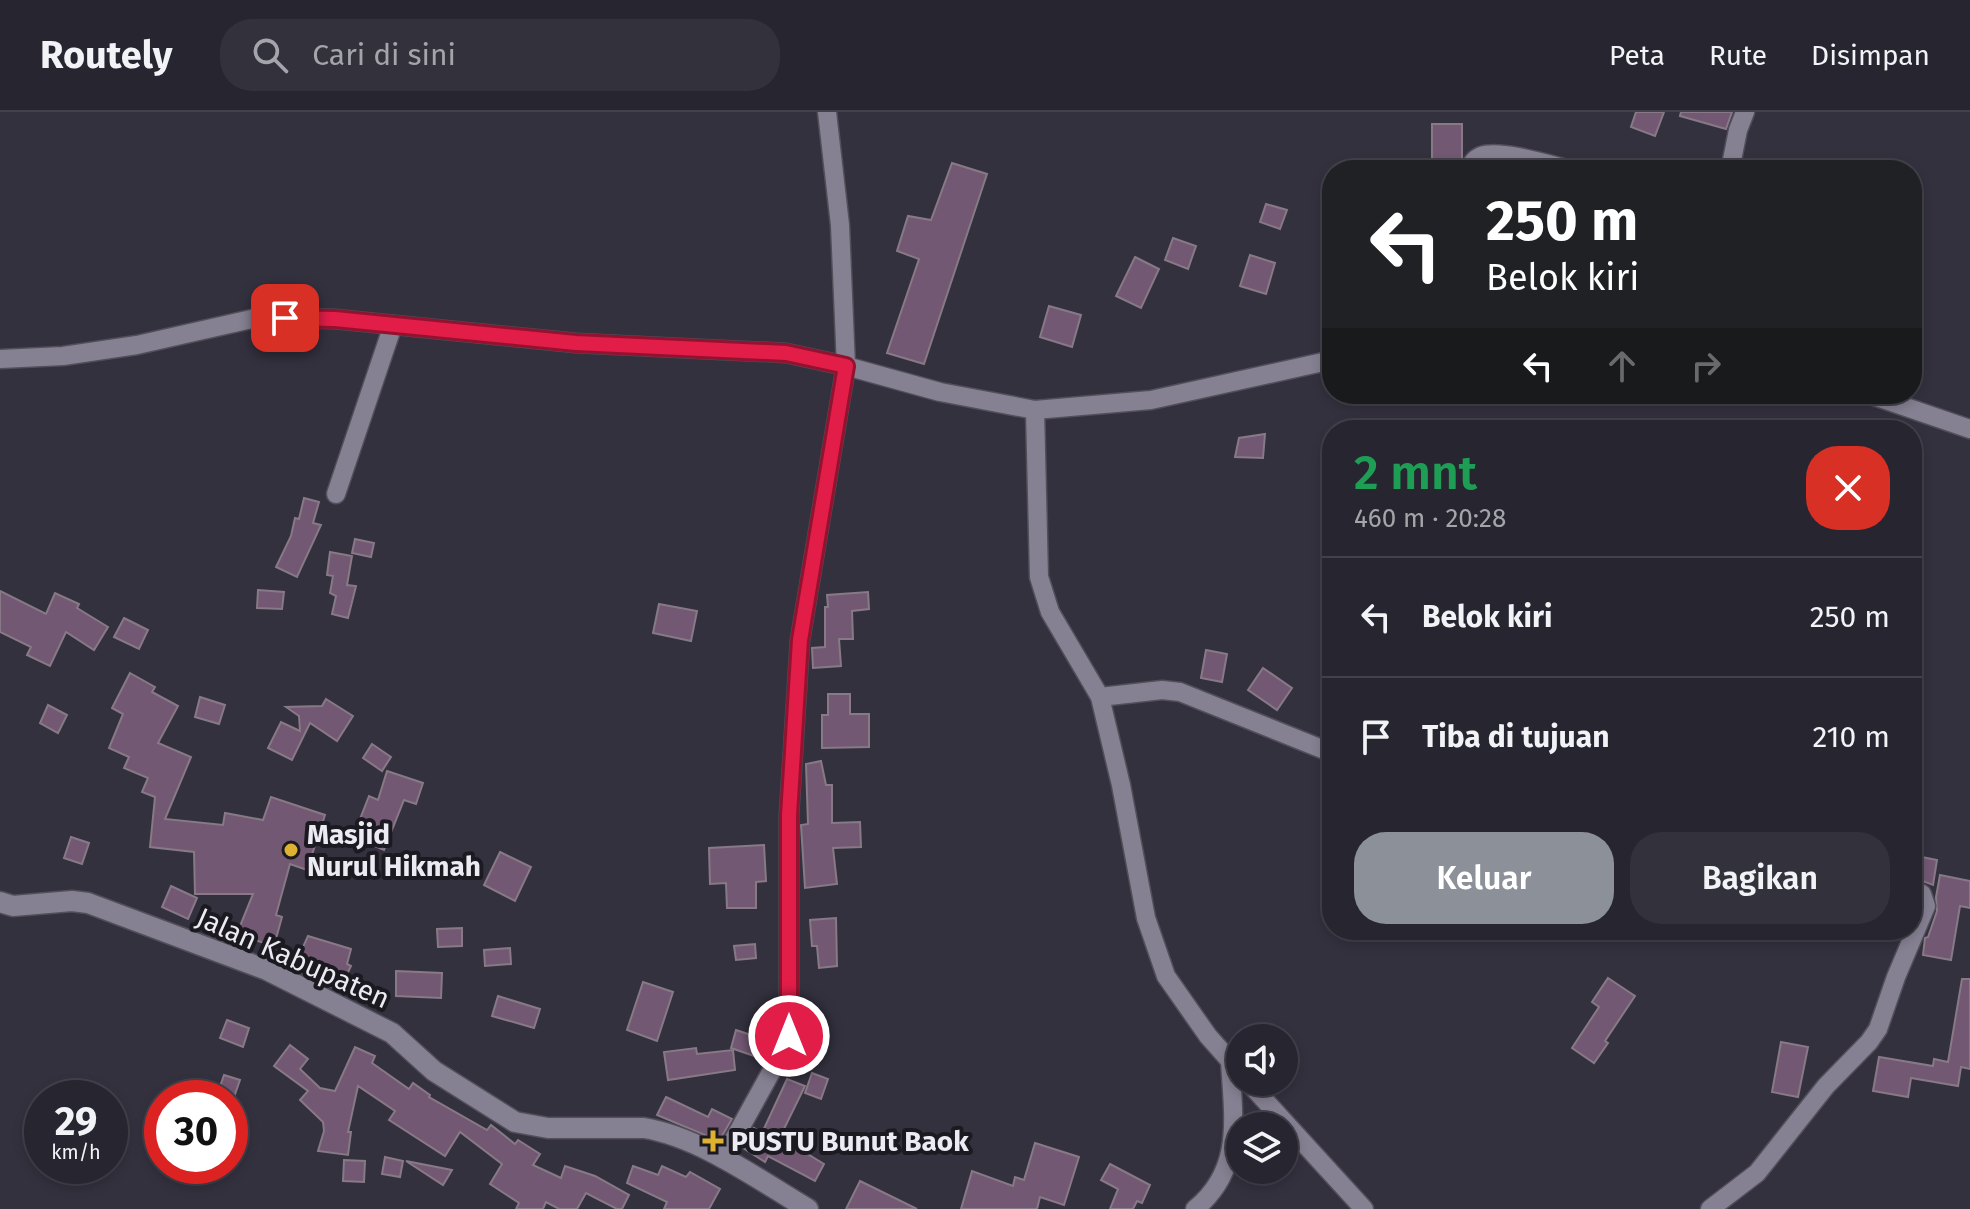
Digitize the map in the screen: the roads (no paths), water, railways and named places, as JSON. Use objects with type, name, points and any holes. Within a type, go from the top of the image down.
[{"type":"street","points":[[723,1159],[789,1036],[789,815],[800,640],[846,366],[840,225],[827,112]]},
{"type":"street","points":[[1732,160],[1745,112]]},
{"type":"street","points":[[1474,160],[1484,155],[1531,160]]},
{"type":"street","points":[[0,359],[63,356],[137,345],[260,317],[335,319],[576,343],[786,353],[940,392],[1035,410],[1151,400],[1322,362]]},
{"type":"street","points":[[336,494],[393,325]]},
{"type":"street","points":[[1897,404],[1970,429]]},
{"type":"street","points":[[1035,410],[1039,577],[1050,612],[1100,697],[1121,785],[1146,918],[1166,976],[1199,1024],[1226,1056]]},
{"type":"street","points":[[1100,697],[1162,690],[1180,692],[1322,749]]},
{"type":"street","points":[[1922,894],[1926,906],[1922,915]]},
{"type":"street","name":"Jalan Kabupaten","points":[[0,902],[13,906],[72,901],[88,903],[267,970],[392,1033],[434,1071],[515,1122],[548,1128],[658,1130],[723,1159],[808,1209]]},
{"type":"street","points":[[1710,1209],[1757,1173],[1826,1086],[1869,1042],[1878,1029],[1912,940]]},
{"type":"street","points":[[1195,1209],[1207,1199],[1224,1175],[1234,1141],[1235,1096]]},
{"type":"street","points":[[1261,1096],[1364,1209]]},
{"type":"place","name":"Masjid Nurul Hikmah","points":[[291,850]]},
{"type":"place","name":"PUSTU Bunut Baok","points":[[713,1141]]}]
